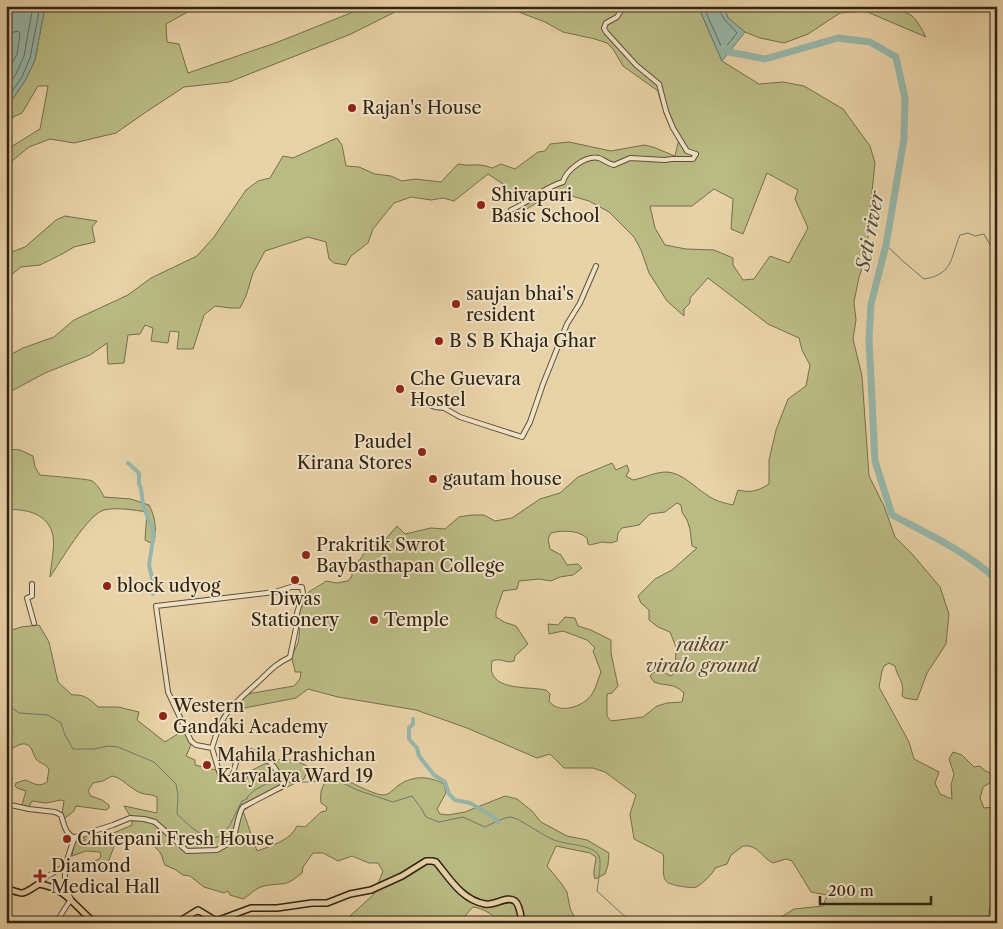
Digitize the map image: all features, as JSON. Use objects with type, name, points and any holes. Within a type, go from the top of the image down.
[{"type":"main road","points":[[177,923],[198,910],[216,921],[251,908],[277,908],[327,903],[350,894],[371,890],[402,876],[422,863],[432,860],[436,862],[459,890],[474,900],[491,904],[509,899],[514,900],[517,903],[522,923]]},
{"type":"main road","points":[[6,888],[26,894],[39,884],[60,890],[95,923]]},
{"type":"street","points":[[511,210],[528,202],[554,184],[564,182],[565,175],[576,164],[589,160],[599,158],[614,165],[630,158],[648,160],[693,159],[696,154],[687,150],[673,128],[666,111],[659,84],[636,65],[604,28],[606,23],[617,17],[624,6]]},
{"type":"street","points":[[420,401],[435,407],[444,408],[460,417],[522,437],[530,422],[569,320],[580,303],[596,266]]},
{"type":"street","points":[[32,584],[32,596],[27,598],[34,623]]},
{"type":"street","points":[[58,923],[62,912],[71,899],[65,890],[64,882],[70,848],[75,838],[83,833],[113,825],[122,820],[137,818],[155,822],[187,851],[217,850],[233,841],[240,811],[243,807],[283,786],[273,764],[260,753],[249,751],[237,759],[232,777],[228,780],[221,778],[212,748],[219,725],[226,712],[270,669],[290,657],[296,628],[296,613],[303,593],[302,587],[156,606],[169,696],[191,741],[196,745],[212,748]]},
{"type":"street","points":[[6,804],[55,812],[61,815],[70,836],[75,838]]},
{"type":"street","points":[[39,884],[46,877],[67,865]]},
{"type":"green space","points":[[45,6],[190,6],[191,10],[166,24],[167,42],[179,44],[188,73],[278,42],[368,6],[407,6],[351,34],[229,82],[184,87],[116,133],[74,143],[50,139],[29,147],[6,166],[6,150],[40,129],[48,86],[38,86],[22,113],[13,117],[6,128],[6,109],[26,79],[35,60]]},
{"type":"green space","name":"raikar viralo ground","points":[[503,6],[698,6],[722,61],[759,84],[783,82],[804,86],[843,109],[870,146],[875,163],[867,255],[859,277],[854,302],[856,320],[853,339],[862,376],[869,476],[884,506],[895,537],[940,587],[949,614],[946,644],[927,673],[917,700],[902,696],[902,684],[895,666],[889,663],[884,666],[879,687],[909,742],[914,759],[939,772],[935,783],[940,794],[952,799],[951,785],[954,774],[949,759],[953,752],[962,755],[974,767],[980,766],[990,773],[993,781],[983,787],[980,798],[984,808],[993,807],[997,804],[997,905],[990,906],[988,923],[760,923],[781,917],[794,909],[823,906],[827,895],[811,892],[792,861],[786,859],[773,863],[756,849],[748,846],[743,846],[731,855],[727,864],[715,868],[707,879],[696,887],[671,884],[666,881],[664,875],[663,854],[634,839],[630,814],[636,795],[605,772],[593,768],[564,768],[550,754],[537,758],[467,728],[416,710],[338,697],[308,689],[296,698],[234,710],[247,694],[294,686],[300,679],[301,672],[295,672],[292,657],[298,643],[299,614],[304,597],[326,581],[336,583],[348,581],[352,576],[352,571],[367,549],[384,541],[397,526],[405,534],[431,528],[445,529],[459,517],[471,515],[484,515],[495,521],[512,518],[540,499],[560,493],[578,477],[612,463],[616,470],[627,465],[629,471],[626,476],[633,480],[658,473],[673,473],[713,499],[733,505],[738,490],[754,491],[769,484],[769,460],[776,430],[788,399],[806,386],[810,365],[802,350],[799,338],[768,324],[708,278],[690,298],[690,303],[684,309],[684,316],[667,301],[649,273],[634,237],[609,212],[589,201],[561,193],[538,202],[525,210],[509,196],[503,184],[488,174],[454,201],[443,198],[431,200],[411,197],[394,203],[373,229],[368,243],[351,256],[346,265],[334,263],[329,259],[326,242],[308,237],[265,251],[253,273],[240,308],[215,306],[204,315],[193,349],[177,349],[179,332],[170,331],[168,343],[151,341],[153,328],[145,325],[140,334],[128,335],[124,363],[108,364],[107,343],[90,355],[45,373],[6,394],[6,357],[23,348],[54,337],[74,320],[128,295],[151,278],[197,256],[214,237],[246,190],[258,181],[270,178],[283,156],[293,158],[337,138],[342,145],[346,166],[359,167],[375,174],[391,176],[402,181],[415,179],[441,182],[458,164],[482,165],[492,168],[501,164],[515,169],[538,152],[545,151],[550,144],[569,142],[611,151],[644,145],[675,156],[679,139],[666,117],[658,91],[623,66],[607,43],[563,32],[545,22]],"holes":[[[767,173],[798,190],[795,199],[808,228],[789,263],[770,256],[754,279],[743,280],[733,265],[733,258],[714,250],[686,249],[665,245],[655,228],[650,206],[692,206],[714,189],[733,199],[731,229],[743,234]],[[677,503],[681,505],[682,512],[687,520],[692,546],[697,548],[672,570],[655,579],[638,596],[641,603],[649,610],[649,620],[658,627],[670,632],[676,647],[675,672],[671,676],[663,672],[654,672],[650,676],[654,682],[673,686],[684,693],[682,702],[657,706],[643,717],[611,721],[607,716],[607,694],[612,693],[618,686],[611,653],[611,640],[578,626],[575,618],[565,617],[558,625],[548,624],[549,634],[563,631],[587,640],[595,648],[593,651],[601,672],[593,692],[583,703],[571,708],[558,708],[549,701],[550,694],[546,690],[510,686],[501,683],[495,678],[492,671],[492,661],[514,661],[515,656],[528,644],[516,626],[496,617],[496,611],[503,591],[517,589],[519,581],[539,579],[551,581],[573,575],[582,568],[578,564],[567,565],[561,555],[550,549],[548,539],[551,533],[560,531],[579,533],[587,538],[590,545],[602,542],[611,543],[617,541],[618,533],[622,528],[639,525],[650,514],[665,512]]]},
{"type":"green space","points":[[724,6],[896,6],[913,17],[926,37],[865,11],[840,13],[808,34],[784,43],[760,38],[745,32],[728,18]]},
{"type":"green space","points":[[65,216],[97,221],[92,227],[95,242],[74,247],[40,265],[21,267],[6,279],[6,254],[25,247],[56,220]]},
{"type":"green space","points":[[6,449],[20,450],[33,456],[35,467],[40,475],[90,480],[98,486],[104,497],[131,499],[149,505],[155,523],[154,542],[151,543],[145,540],[147,512],[120,509],[104,510],[97,513],[90,520],[67,550],[50,577],[53,551],[51,528],[47,522],[36,514],[21,510],[6,510]]},
{"type":"green space","points":[[39,625],[49,642],[58,682],[72,695],[80,695],[98,707],[118,707],[139,712],[137,720],[165,742],[184,730],[191,745],[186,756],[195,760],[195,765],[216,770],[222,780],[229,782],[235,780],[234,776],[242,783],[246,781],[249,772],[277,760],[291,760],[307,766],[308,769],[304,779],[256,802],[243,811],[257,851],[280,842],[290,835],[297,826],[305,827],[321,812],[326,811],[327,807],[321,803],[321,790],[332,773],[365,789],[383,795],[390,793],[397,786],[410,779],[427,778],[444,784],[446,793],[437,809],[440,814],[448,815],[465,812],[505,796],[517,799],[532,811],[541,822],[567,836],[587,840],[609,853],[605,874],[595,879],[596,857],[590,853],[556,846],[547,866],[567,892],[570,908],[577,923],[500,923],[488,912],[473,907],[464,917],[468,923],[346,923],[349,917],[374,894],[383,871],[378,863],[369,863],[352,856],[338,861],[323,853],[313,853],[303,867],[302,873],[291,881],[284,884],[261,887],[243,899],[230,895],[228,891],[224,893],[204,887],[190,876],[183,875],[165,865],[157,849],[140,840],[127,840],[115,844],[106,868],[89,871],[90,861],[98,860],[101,856],[100,852],[86,851],[72,856],[74,843],[85,840],[83,836],[94,832],[95,837],[100,836],[102,843],[107,845],[112,843],[111,834],[132,825],[132,820],[138,821],[141,817],[130,816],[124,806],[157,813],[157,797],[143,794],[112,776],[103,781],[93,783],[88,791],[91,796],[109,805],[109,808],[106,810],[76,806],[74,811],[64,819],[62,814],[64,801],[61,800],[46,803],[32,801],[29,807],[22,805],[26,791],[17,788],[15,786],[16,783],[25,780],[36,784],[44,784],[47,782],[49,769],[36,759],[28,745],[18,745],[6,752],[6,627],[12,630]]},
{"type":"water","points":[[12,6],[45,6],[35,60],[26,79],[6,109],[6,20]]},
{"type":"water","points":[[698,6],[724,6],[728,18],[745,32],[722,61]]},
{"type":"waterway","name":"Seti river","points":[[724,47],[729,52],[765,59],[838,38],[870,42],[896,57],[905,98],[904,139],[886,245],[871,304],[869,339],[875,461],[892,515],[960,552],[997,580]]},
{"type":"waterway","points":[[886,245],[924,279],[934,277],[946,269],[950,264],[960,235],[968,233],[975,236],[984,234],[990,245],[997,248]]},
{"type":"waterway","points":[[128,463],[139,473],[143,505],[154,533],[149,565],[153,582],[153,594]]},
{"type":"waterway","points":[[6,703],[19,713],[48,715],[61,723],[73,749],[118,747],[154,762],[176,784],[178,795],[177,814],[192,828],[212,838],[224,833],[232,822],[242,801],[266,784],[311,782],[333,778],[357,790],[393,802],[412,796],[426,817],[439,822],[463,817],[485,827],[510,817],[514,818],[552,839],[587,847],[596,852],[600,863],[597,891],[632,923]]},
{"type":"waterway","points":[[413,719],[413,724],[409,728],[409,739],[434,775],[445,782],[449,794],[455,800],[470,803],[492,816],[498,822]]},
{"type":"place","name":"Rajan's House","points":[[352,108]]},
{"type":"place","name":"Shivapuri Basic School","points":[[481,205]]},
{"type":"place","name":"saujan bhai's resident","points":[[456,304]]},
{"type":"place","name":"B S B Khaja Ghar","points":[[439,341]]},
{"type":"place","name":"Che Guevara Hostel","points":[[400,389]]},
{"type":"place","name":"Paudel Kirana Stores","points":[[422,452]]},
{"type":"place","name":"gautam house","points":[[433,479]]},
{"type":"place","name":"Prakritik Swrot Baybasthapan College","points":[[306,555]]},
{"type":"place","name":"Diwas Stationery","points":[[295,580]]},
{"type":"place","name":"block udyog","points":[[107,586]]},
{"type":"place","name":"Temple","points":[[374,620]]},
{"type":"place","name":"Western Gandaki Academy","points":[[163,716]]},
{"type":"place","name":"Mahila Prashichan Karyalaya Ward 19","points":[[207,765]]},
{"type":"place","name":"Chitepani Fresh House","points":[[67,839]]},
{"type":"place","name":"Diamond Medical Hall","points":[[40,876]]}]
